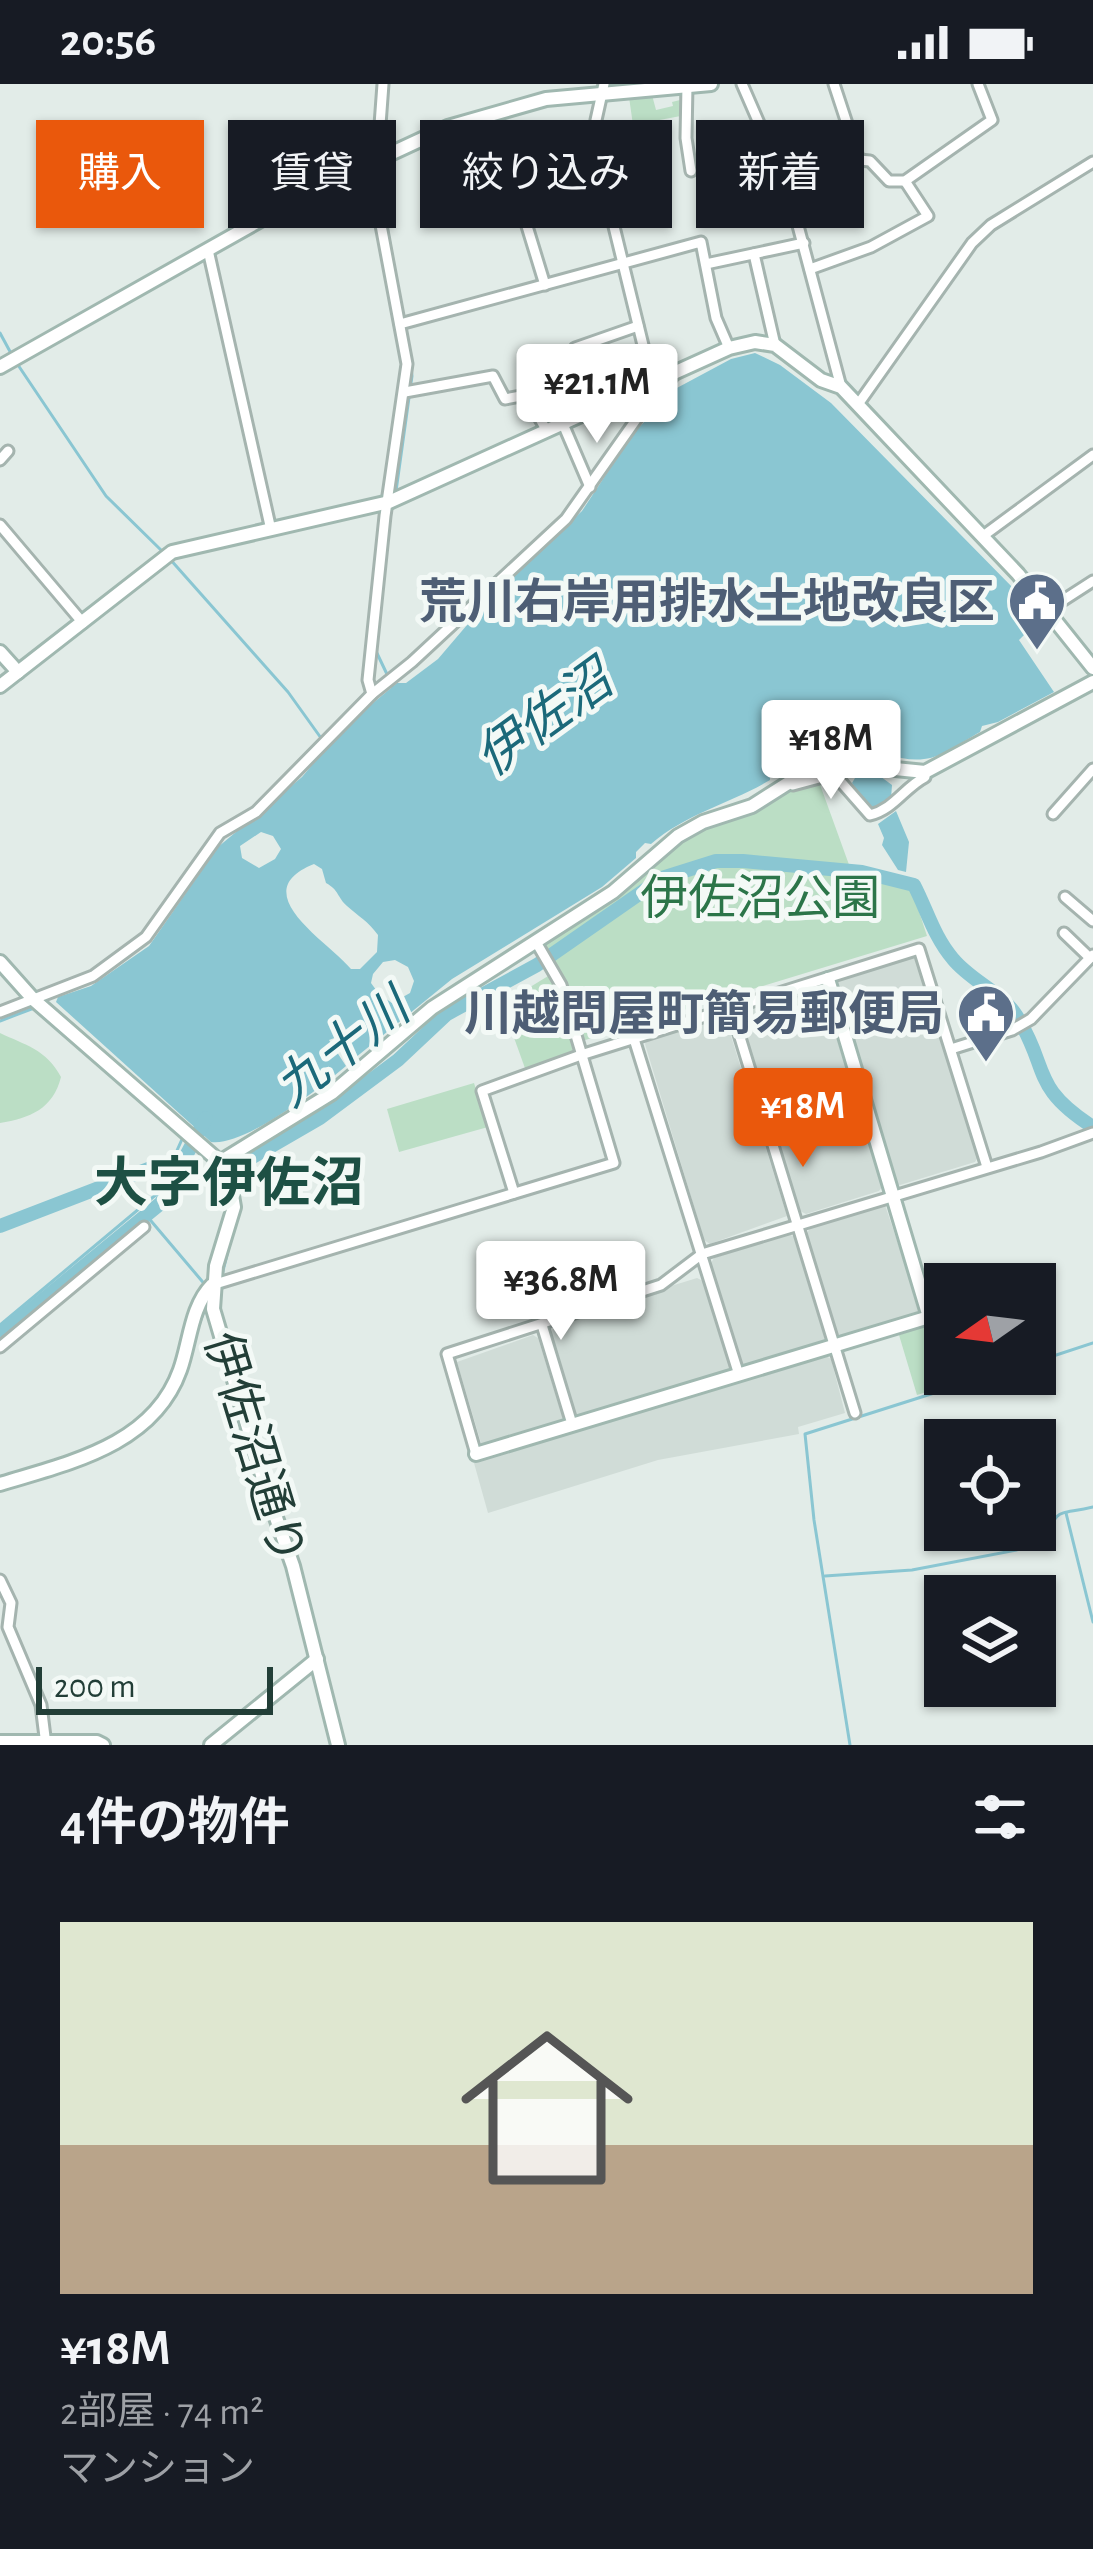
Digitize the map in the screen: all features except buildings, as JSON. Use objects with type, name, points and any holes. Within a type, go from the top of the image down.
[{"type":"street","points":[[380,120],[383,84]]},
{"type":"street","points":[[690,84],[691,171]]},
{"type":"street","points":[[471,120],[529,102],[603,89],[711,84]]},
{"type":"street","points":[[742,84],[758,120]]},
{"type":"street","points":[[834,84],[845,120]]},
{"type":"street","points":[[864,160],[870,160],[890,182],[905,181],[992,120],[978,84]]},
{"type":"street","points":[[597,120],[603,89]]},
{"type":"street","points":[[859,403],[971,243],[1093,162]]},
{"type":"street","points":[[810,269],[871,248],[928,216],[905,181]]},
{"type":"street","points":[[0,367],[248,228]]},
{"type":"street","points":[[372,694],[368,680],[405,392],[406,346],[381,228]]},
{"type":"street","points":[[527,228],[544,285]]},
{"type":"street","points":[[615,228],[652,382]]},
{"type":"street","points":[[798,228],[841,387]]},
{"type":"street","points":[[400,324],[701,242],[716,318],[729,348]]},
{"type":"street","points":[[706,263],[803,243]]},
{"type":"street","points":[[208,250],[271,530]]},
{"type":"street","points":[[754,254],[776,345]]},
{"type":"street","points":[[596,408],[575,348],[638,326]]},
{"type":"street","points":[[0,686],[172,552],[388,502],[729,348],[755,342],[776,345],[859,403],[1048,610],[1093,668]]},
{"type":"street","points":[[0,1012],[93,976],[146,938],[220,833],[256,812],[372,694],[511,573],[566,518],[640,414],[674,375]]},
{"type":"street","points":[[405,392],[493,376],[505,399],[526,395],[547,431]]},
{"type":"street","points":[[563,424],[590,487]]},
{"type":"street","points":[[982,536],[1093,455]]},
{"type":"street","points":[[0,525],[82,623]]},
{"type":"street","points":[[1048,610],[1093,581]]},
{"type":"street","points":[[0,652],[18,673]]},
{"type":"street","points":[[766,797],[812,768],[850,764],[925,772],[1093,682]]},
{"type":"street","points":[[1052,814],[1093,770]]},
{"type":"street","points":[[0,962],[33,999],[224,1169],[332,1093],[432,1008],[539,947],[678,836],[766,797],[834,774],[870,814],[876,814],[892,806],[925,772]]},
{"type":"street","points":[[1065,897],[1093,921]]},
{"type":"street","points":[[951,1048],[1012,1030],[1031,1019],[1091,957],[1064,933]]},
{"type":"street","points":[[0,1484],[97,1454],[144,1423],[178,1377],[202,1295],[212,1285],[614,1163],[561,985],[539,947]]},
{"type":"street","points":[[514,1193],[482,1091],[581,1055],[919,949],[987,1167]]},
{"type":"street","points":[[828,980],[893,1195],[930,1316],[476,1454],[447,1354],[661,1285],[702,1254],[893,1195],[1091,1138]]},
{"type":"street","points":[[731,1008],[854,1412]]},
{"type":"street","points":[[634,1040],[739,1375]]},
{"type":"street","name":"伊佐沼通り","points":[[224,1169],[234,1207],[212,1285],[218,1332],[293,1566],[338,1745]]},
{"type":"street","points":[[0,1347],[144,1227]]},
{"type":"street","points":[[542,1324],[572,1424]]},
{"type":"street","points":[[0,1580],[10,1604],[8,1627],[41,1705],[46,1744]]},
{"type":"street","points":[[211,1745],[317,1659]]},
{"type":"street","points":[[0,1742],[103,1745]]},
{"type":"shaded area","points":[[912,957],[918,960],[978,1157],[975,1162],[900,1185],[895,1183],[835,986],[838,980]]},
{"type":"shaded area","points":[[817,987],[822,990],[882,1187],[806,1214],[800,1211],[740,1015],[742,1010]]},
{"type":"shaded area","points":[[721,1016],[787,1216],[710,1244],[704,1240],[645,1044],[647,1039]]},
{"type":"shaded area","points":[[885,1205],[920,1309],[917,1314],[843,1337],[837,1333],[807,1233],[810,1228]]},
{"type":"shaded area","points":[[789,1234],[794,1237],[825,1339],[822,1344],[747,1366],[742,1363],[711,1263],[714,1258]]},
{"type":"shaded area","points":[[697,1278],[703,1281],[730,1367],[726,1374],[580,1418],[575,1415],[550,1334],[553,1329],[587,1312]]},
{"type":"shaded area","points":[[533,1335],[538,1338],[563,1418],[560,1423],[486,1446],[481,1443],[457,1362]]},
{"type":"shaded area","points":[[826,1356],[831,1359],[845,1413],[798,1427],[799,1434],[658,1460],[488,1513],[474,1463]]},
{"type":"green space","points":[[686,93],[686,115],[632,120],[629,97],[652,95],[656,110],[673,106],[679,94]]},
{"type":"green space","name":"伊佐沼公園","points":[[818,779],[852,873],[891,880],[912,890],[927,936],[582,1041],[560,973],[542,943],[676,841]]},
{"type":"green space","points":[[553,973],[578,1049],[574,1056],[526,1071],[504,1010],[509,1000]]},
{"type":"green space","points":[[0,1033],[42,1054],[61,1077],[52,1097],[39,1110],[0,1123]]},
{"type":"green space","points":[[474,1083],[488,1127],[399,1152],[387,1109]]},
{"type":"green space","points":[[924,1327],[924,1393],[917,1395],[899,1335]]},
{"type":"water","name":"伊佐沼","points":[[755,353],[780,365],[831,403],[1025,600],[1028,631],[1019,640],[1054,692],[982,726],[980,732],[931,758],[873,759],[877,774],[892,785],[891,799],[876,811],[852,783],[858,773],[847,751],[816,755],[778,770],[770,780],[645,843],[636,858],[602,887],[452,979],[355,1058],[337,1037],[329,1040],[346,1066],[261,1126],[211,1142],[56,1002],[58,997],[91,986],[149,946],[218,847],[302,777],[342,729],[397,683],[406,683],[438,659],[496,591],[582,511],[632,435],[675,389],[731,359]],"holes":[[[261,832],[273,836],[281,849],[275,859],[259,868],[242,858],[240,846]],[[314,864],[322,869],[326,883],[378,935],[377,952],[360,969],[351,969],[297,916],[288,902],[287,888],[294,875]],[[395,960],[408,967],[414,981],[410,993],[392,1003],[371,983],[383,962]]]},
{"type":"water","points":[[896,811],[909,842],[906,872],[898,870],[882,845],[878,824]]},
{"type":"waterway","points":[[1070,171],[1084,162]]},
{"type":"waterway","points":[[856,399],[967,242],[985,224]]},
{"type":"waterway","points":[[387,228],[396,278]]},
{"type":"waterway","points":[[396,491],[412,376],[406,329]]},
{"type":"waterway","points":[[0,333],[13,357]]},
{"type":"waterway","points":[[18,365],[106,496],[162,551]]},
{"type":"waterway","points":[[169,558],[288,692],[321,738]]},
{"type":"waterway","points":[[1080,584],[1093,576]]},
{"type":"waterway","points":[[375,649],[394,689]]},
{"type":"waterway","name":"九十川","points":[[191,1177],[213,1177],[235,1167],[320,1118],[398,1060],[447,1014],[537,965],[662,878],[716,861],[862,872],[914,885],[946,951],[1010,1007],[1049,1088],[1093,1127]]},
{"type":"waterway","points":[[0,1021],[34,1008]]},
{"type":"waterway","points":[[0,1335],[161,1203],[206,1118]]},
{"type":"waterway","points":[[0,1325],[158,1193],[183,1137]]},
{"type":"waterway","name":"九十川","points":[[0,1226],[156,1166]]},
{"type":"waterway","points":[[235,1167],[238,1198]]},
{"type":"waterway","points":[[145,1222],[193,1183],[213,1177]]},
{"type":"waterway","points":[[222,1275],[239,1207]]},
{"type":"waterway","points":[[146,1215],[207,1287]]},
{"type":"waterway","points":[[140,1433],[156,1420],[177,1390],[206,1307]]},
{"type":"waterway","points":[[1056,1355],[1093,1343]]},
{"type":"waterway","points":[[850,1745],[805,1434],[928,1395]]},
{"type":"waterway","points":[[93,1460],[127,1442]]},
{"type":"waterway","points":[[825,1576],[912,1570],[1032,1547],[1043,1542],[1060,1514],[1093,1507]]},
{"type":"waterway","points":[[1066,1513],[1093,1622]]},
{"type":"place","name":"荒川右岸用排水土地改良区","points":[[1037,652]]},
{"type":"place","name":"川越問屋町簡易郵便局","points":[[986,1064]]},
{"type":"district","name":"大字伊佐沼","points":[[229,1182]]}]
